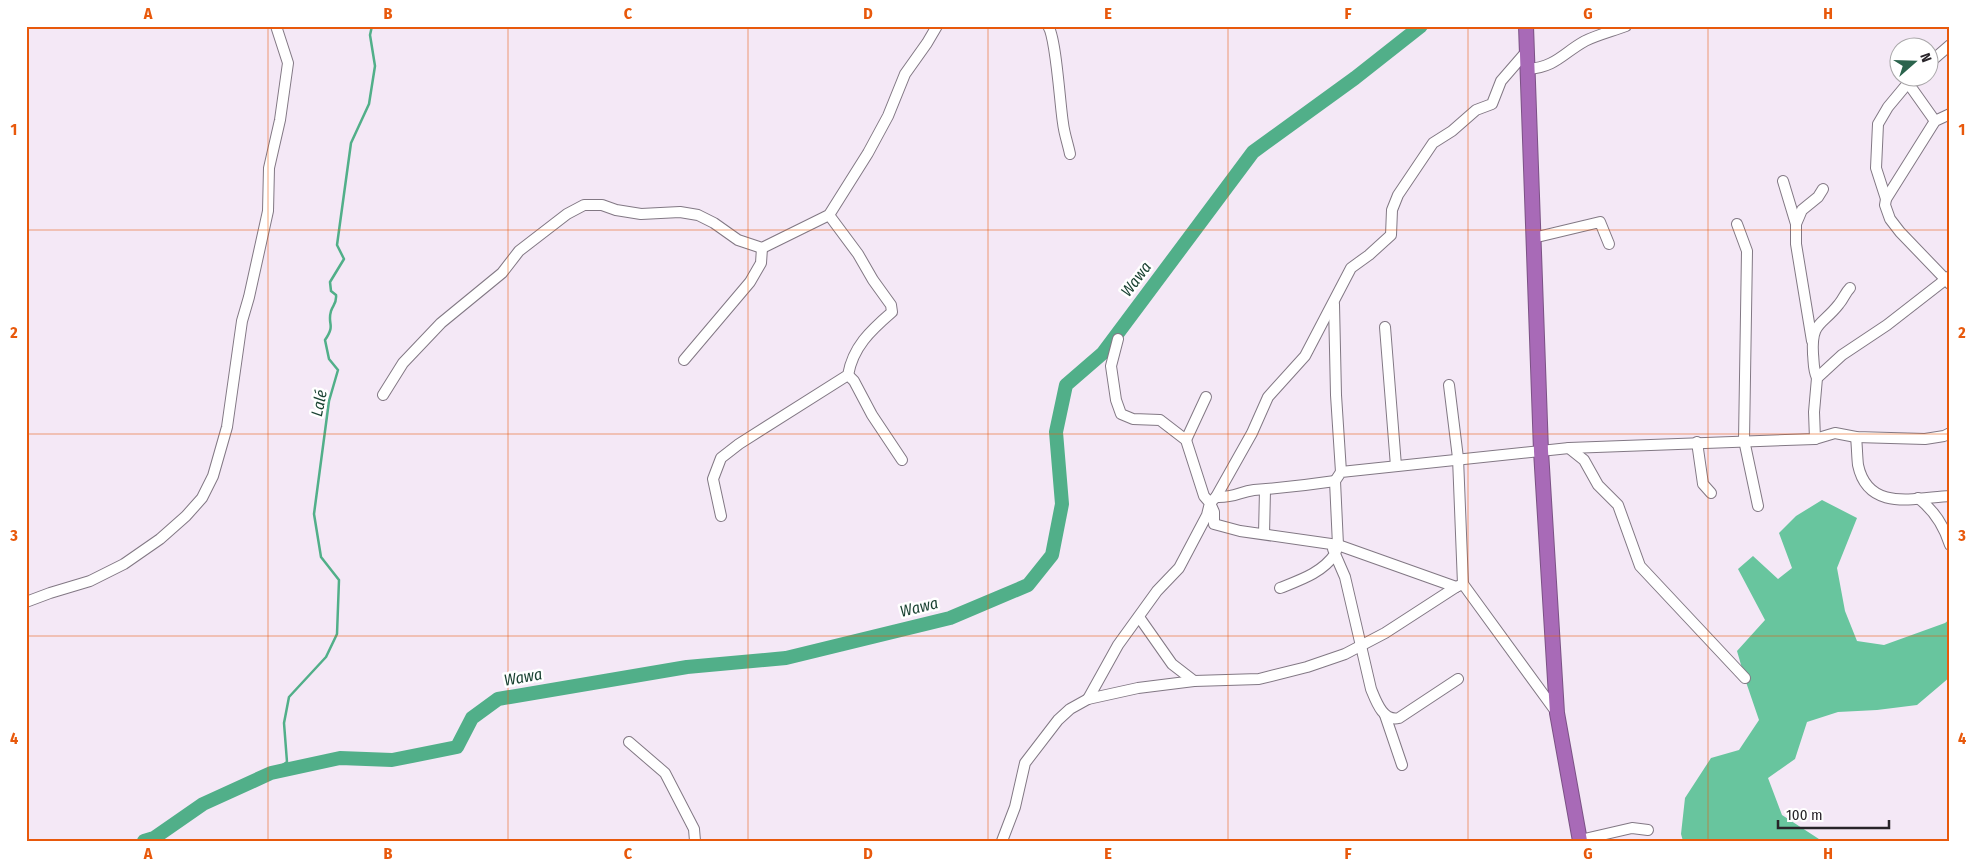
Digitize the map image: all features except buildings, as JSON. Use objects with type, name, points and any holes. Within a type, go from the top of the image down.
[{"type":"highway","points":[[1526,26],[1541,451],[1557,713],[1580,840]]},
{"type":"street","points":[[26,602],[90,581],[124,564],[153,544],[186,516],[202,498],[213,476],[227,427],[242,321],[249,298],[268,211],[269,168],[280,120],[288,63],[276,26]]},
{"type":"street","points":[[383,395],[403,363],[441,323],[502,273],[520,251],[568,214],[584,205],[602,205],[616,210],[640,214],[680,212],[698,215],[714,223],[738,240],[762,248],[828,215],[868,152],[888,116],[905,74],[937,26]]},
{"type":"street","points":[[1048,26],[1051,30],[1063,126],[1070,154]]},
{"type":"street","points":[[1528,69],[1538,69],[1558,61],[1585,41],[1626,26]]},
{"type":"street","points":[[1938,55],[1950,45]]},
{"type":"street","points":[[1088,699],[1118,645],[1157,591],[1179,568],[1213,500],[1252,433],[1268,397],[1305,356],[1351,268],[1369,255],[1390,235],[1392,210],[1398,196],[1433,144],[1452,131],[1476,110],[1492,104],[1501,81],[1527,51]]},
{"type":"street","points":[[1886,199],[1876,168],[1878,124],[1888,107],[1904,88]]},
{"type":"street","points":[[1916,88],[1935,121]]},
{"type":"street","points":[[1817,378],[1842,355],[1948,280],[1900,232],[1890,219],[1885,205],[1886,199],[1935,121],[1950,114]]},
{"type":"street","points":[[1783,180],[1796,224],[1796,244],[1812,341],[1813,368],[1817,378],[1814,412],[1815,439]]},
{"type":"street","points":[[1796,224],[1802,210],[1818,197],[1823,189]]},
{"type":"street","points":[[721,516],[713,479],[721,458],[739,444],[848,375],[856,349],[868,333],[892,312],[891,305],[873,280],[858,254],[828,215]]},
{"type":"street","points":[[1533,238],[1600,222],[1609,244]]},
{"type":"street","points":[[1737,224],[1747,251],[1744,440],[1758,506]]},
{"type":"street","points":[[684,360],[750,282],[761,263],[762,248]]},
{"type":"street","points":[[1812,341],[1815,329],[1840,303],[1844,294],[1850,288]]},
{"type":"street","points":[[1280,588],[1312,574],[1328,564],[1334,547],[1338,477],[1334,302]]},
{"type":"street","points":[[1385,327],[1396,466]]},
{"type":"street","points":[[1118,339],[1111,366],[1116,400],[1121,414],[1133,419],[1160,420],[1186,440],[1204,496],[1213,500],[1229,498],[1252,490],[1266,490],[1396,466],[1458,458],[1569,448],[1744,440],[1815,439],[1835,433],[1856,437],[1925,439],[1944,436],[1950,433]]},
{"type":"street","points":[[848,375],[854,381],[872,415],[902,460]]},
{"type":"street","points":[[1449,385],[1458,458],[1459,585]]},
{"type":"street","points":[[1186,440],[1206,397]]},
{"type":"street","points":[[1856,437],[1858,465],[1864,479],[1874,493],[1889,500],[1950,496]]},
{"type":"street","points":[[1697,442],[1703,484],[1711,493]]},
{"type":"street","points":[[1569,448],[1584,460],[1598,485],[1618,505],[1640,566],[1745,678]]},
{"type":"street","points":[[1264,534],[1266,490]]},
{"type":"street","points":[[1918,498],[1928,505],[1941,522],[1950,545]]},
{"type":"street","points":[[1213,500],[1214,524],[1240,531],[1334,547],[1459,585],[1557,713]]},
{"type":"street","points":[[1334,547],[1345,577],[1370,689],[1385,715],[1402,765]]},
{"type":"street","points":[[1002,841],[1015,807],[1025,763],[1058,720],[1070,709],[1088,699],[1138,688],[1194,681],[1259,679],[1307,667],[1345,654],[1361,646],[1385,633],[1459,585]]},
{"type":"street","points":[[1139,617],[1172,664],[1194,681]]},
{"type":"street","points":[[1385,715],[1394,720],[1400,718],[1458,679]]},
{"type":"street","points":[[629,742],[665,773],[694,829],[695,841]]},
{"type":"street","points":[[1580,840],[1632,828],[1648,830]]},
{"type":"green space","points":[[1822,500],[1857,518],[1837,568],[1845,611],[1857,641],[1884,645],[1945,623],[1950,619],[1950,677],[1917,705],[1838,712],[1807,722],[1795,759],[1768,778],[1782,815],[1822,841],[1683,841],[1681,834],[1685,798],[1711,758],[1739,750],[1759,720],[1737,651],[1765,620],[1738,569],[1753,556],[1778,579],[1792,568],[1779,533],[1796,516]]},
{"type":"waterway","name":"Lalé","points":[[271,773],[287,762],[284,723],[289,697],[326,657],[337,634],[339,580],[321,557],[314,514],[329,401],[338,370],[329,359],[325,340],[330,331],[330,316],[336,298],[336,295],[331,291],[330,282],[344,259],[337,245],[351,143],[369,104],[375,66],[370,35],[372,26]]},
{"type":"waterway","name":"Wawa","points":[[144,841],[154,838],[203,804],[271,773],[340,758],[392,760],[457,747],[472,718],[498,699],[687,667],[786,658],[950,618],[1028,585],[1052,555],[1062,504],[1056,432],[1066,385],[1103,353],[1253,152],[1355,78],[1421,26]]}]
